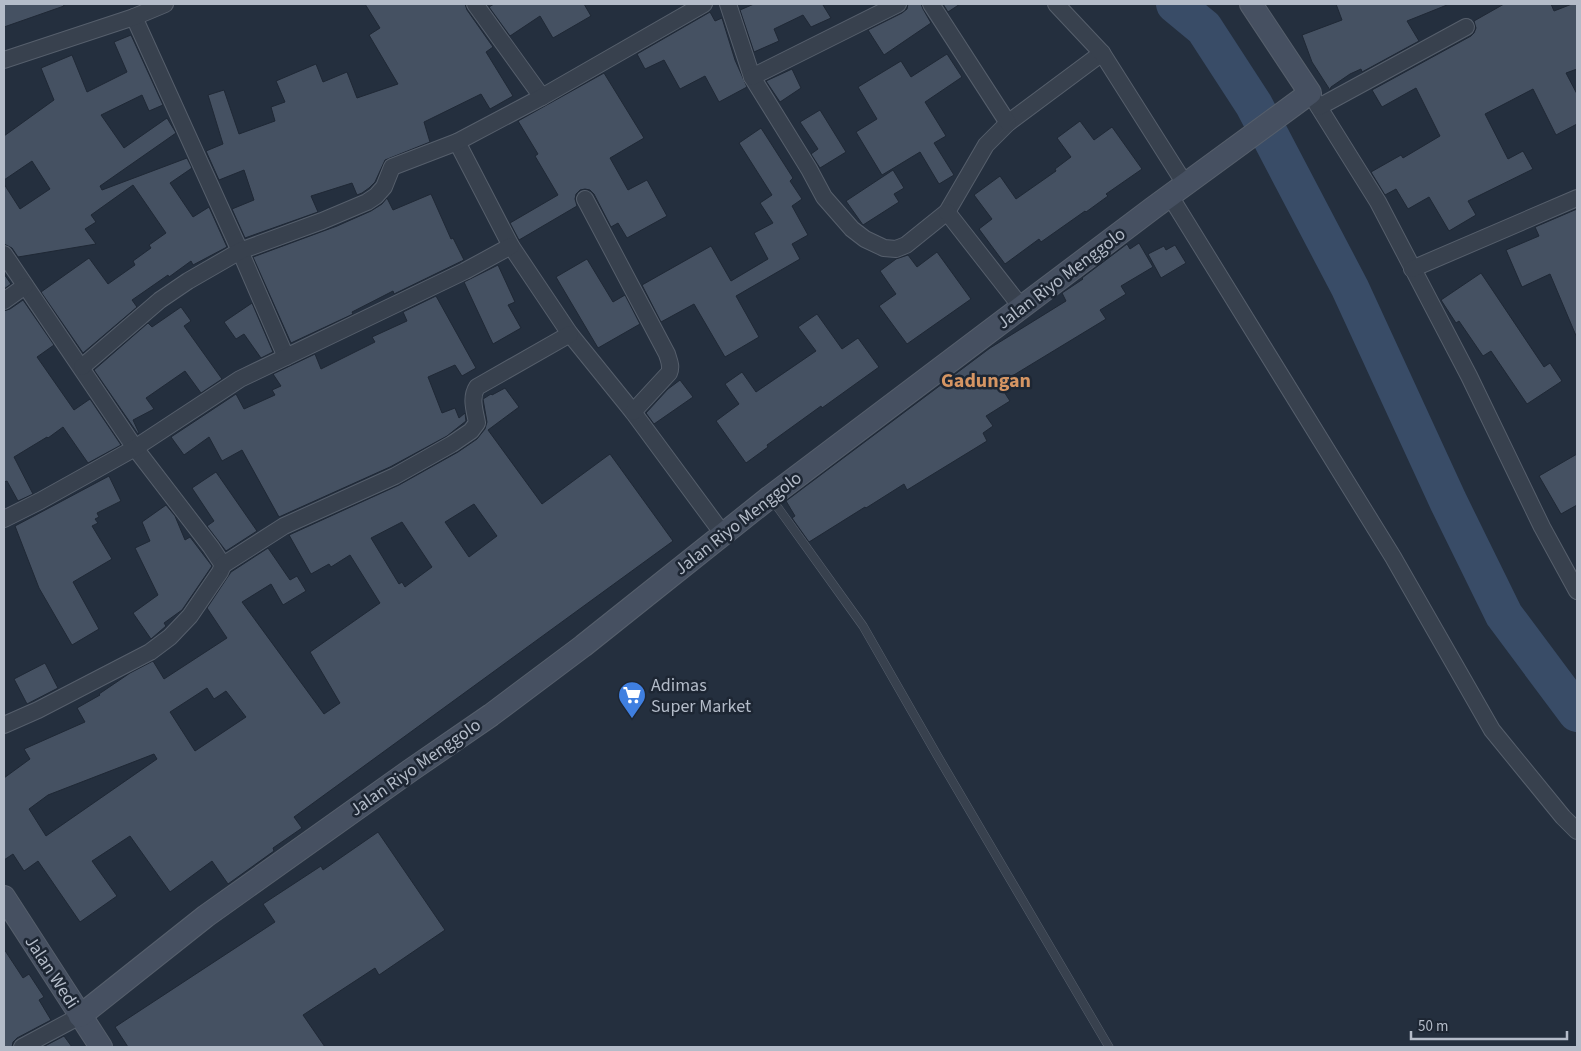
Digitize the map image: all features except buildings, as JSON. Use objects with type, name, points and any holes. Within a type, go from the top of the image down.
[{"type":"street","points":[[4,60],[134,17],[165,4]]},
{"type":"street","points":[[475,4],[542,97]]},
{"type":"street","points":[[82,367],[160,300],[188,281],[240,251],[367,202],[384,187],[392,167],[458,142],[542,97],[704,4]]},
{"type":"street","points":[[728,4],[752,77],[809,169],[824,197],[852,229],[865,239],[884,248],[896,249],[906,245],[947,212],[986,145],[1008,123],[1102,52]]},
{"type":"street","points":[[752,77],[898,4]]},
{"type":"street","points":[[931,4],[1008,123]]},
{"type":"street","points":[[1056,4],[1102,52],[1178,190],[1492,730],[1557,810],[1577,831]]},
{"type":"street","points":[[1251,4],[1310,99],[1378,202],[1468,376],[1542,527],[1577,592]]},
{"type":"street","points":[[134,17],[286,357]]},
{"type":"street","points":[[1310,99],[1466,27]]},
{"type":"street","name":"Jalan Riyo Menggolo","points":[[80,1016],[206,916],[583,646],[770,497],[1178,190],[1234,149],[1310,99]]},
{"type":"street","points":[[458,142],[511,246],[570,334],[633,412],[723,534]]},
{"type":"street","points":[[1412,269],[1577,198]]},
{"type":"street","points":[[585,199],[667,354],[671,368],[669,373],[633,412]]},
{"type":"street","points":[[947,212],[1022,308]]},
{"type":"street","points":[[4,519],[135,448],[240,378],[465,271],[511,246]]},
{"type":"street","points":[[4,254],[135,448],[223,564]]},
{"type":"street","points":[[4,301],[25,286]]},
{"type":"street","points":[[4,725],[38,710],[150,652],[170,637],[190,616],[220,572],[223,564],[284,526],[395,476],[471,432],[478,423],[473,398],[477,387],[570,334]]},
{"type":"street","name":"Jalan Wedi","points":[[4,897],[101,1047]]},
{"type":"street","points":[[22,1047],[80,1016]]},
{"type":"lane","points":[[770,497],[863,626],[936,756],[1109,1047]]},
{"type":"waterway","points":[[1175,4],[1204,28],[1254,105],[1350,288],[1448,501],[1504,615],[1577,713]]},
{"type":"place","name":"Adimas Super Market","points":[[632,719]]},
{"type":"district","name":"Gadungan","points":[[986,380]]}]
